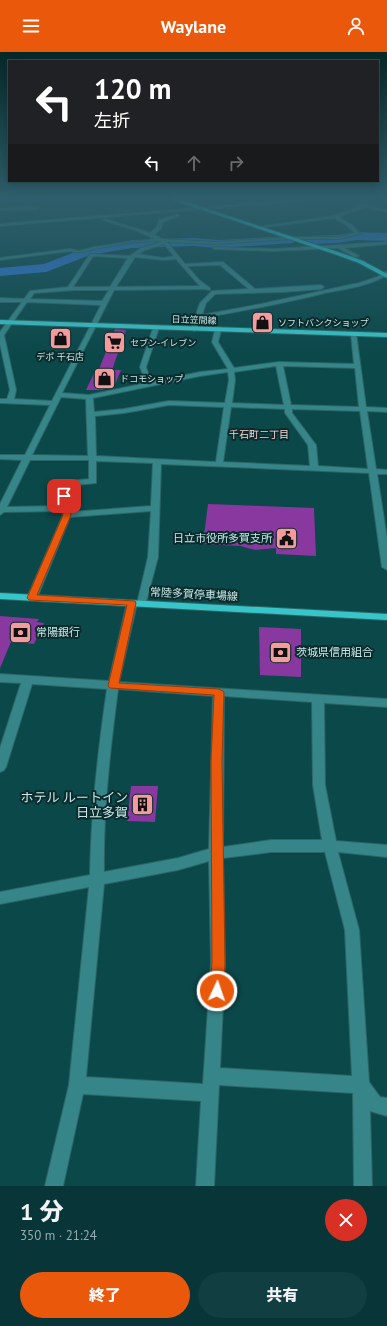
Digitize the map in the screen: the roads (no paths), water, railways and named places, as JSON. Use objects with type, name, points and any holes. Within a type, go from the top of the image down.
[{"type":"highway","points":[[325,249],[351,258],[386,274]]},
{"type":"main road","name":"日立笠間線","points":[[0,322],[387,335]]},
{"type":"main road","name":"常陸多賀停車場線","points":[[0,596],[387,617]]},
{"type":"street","points":[[0,259],[70,250],[79,252],[91,249]]},
{"type":"street","points":[[143,249],[132,256],[104,303],[0,510],[67,512],[154,508]]},
{"type":"street","points":[[170,249],[204,287],[214,292],[355,285]]},
{"type":"street","points":[[225,249],[299,249]]},
{"type":"street","points":[[343,249],[357,256],[351,258]]},
{"type":"street","points":[[69,289],[92,256],[132,256],[163,259],[178,258]]},
{"type":"street","points":[[185,265],[221,264],[253,290]]},
{"type":"street","points":[[198,317],[262,306],[355,285],[379,278],[386,274]]},
{"type":"street","points":[[10,401],[12,390],[7,378],[0,335],[32,292],[69,289],[204,287]]},
{"type":"street","points":[[194,329],[203,303],[214,292]]},
{"type":"street","points":[[0,300],[104,303]]},
{"type":"street","points":[[156,328],[143,367],[145,374],[156,383]]},
{"type":"street","points":[[218,330],[215,342],[231,370],[232,380],[219,464]]},
{"type":"street","points":[[354,334],[363,410],[387,568]]},
{"type":"street","points":[[59,395],[89,397],[156,383],[231,370],[279,364],[357,366]]},
{"type":"street","points":[[279,364],[292,419],[312,445],[314,468]]},
{"type":"street","points":[[32,598],[67,512],[62,484],[93,481],[89,397]]},
{"type":"street","points":[[0,401],[54,403]]},
{"type":"street","points":[[91,414],[124,411],[169,403],[387,410]]},
{"type":"street","points":[[0,457],[27,456],[92,458],[387,472]]},
{"type":"street","points":[[54,1186],[77,1085],[97,880],[97,828],[102,766],[113,686],[137,603],[153,557],[157,462]]},
{"type":"street","points":[[0,678],[387,703]]},
{"type":"street","points":[[0,767],[28,679]]},
{"type":"street","points":[[205,1186],[218,963],[216,853],[219,692]]},
{"type":"street","points":[[318,699],[319,785],[330,846],[352,930],[361,1085],[363,1186]]},
{"type":"street","points":[[0,898],[178,864],[216,853],[271,846],[330,846],[387,851]]},
{"type":"street","points":[[77,1085],[361,1085]]},
{"type":"street","points":[[361,1085],[375,1105],[387,1107]]},
{"type":"water","points":[[101,249],[75,255],[46,269],[0,272],[14,269],[44,268],[82,252]]},
{"type":"waterway","points":[[0,272],[46,268],[87,252],[104,249]]},
{"type":"place","name":"ソフトバンクショップ","points":[[263,323]]},
{"type":"place","name":"デポ 千石店","points":[[60,338]]},
{"type":"place","name":"セブン-イレブン","points":[[115,343]]},
{"type":"place","name":"ドコモショップ","points":[[105,379]]},
{"type":"place","name":"日立市役所多賀支所","points":[[287,538]]},
{"type":"place","name":"常陽銀行","points":[[20,632]]},
{"type":"place","name":"茨城県信用組合","points":[[280,652]]},
{"type":"place","name":"ホテル ルートイン 日立多賀","points":[[143,804]]},
{"type":"district","name":"千石町二丁目","points":[[259,434]]}]
